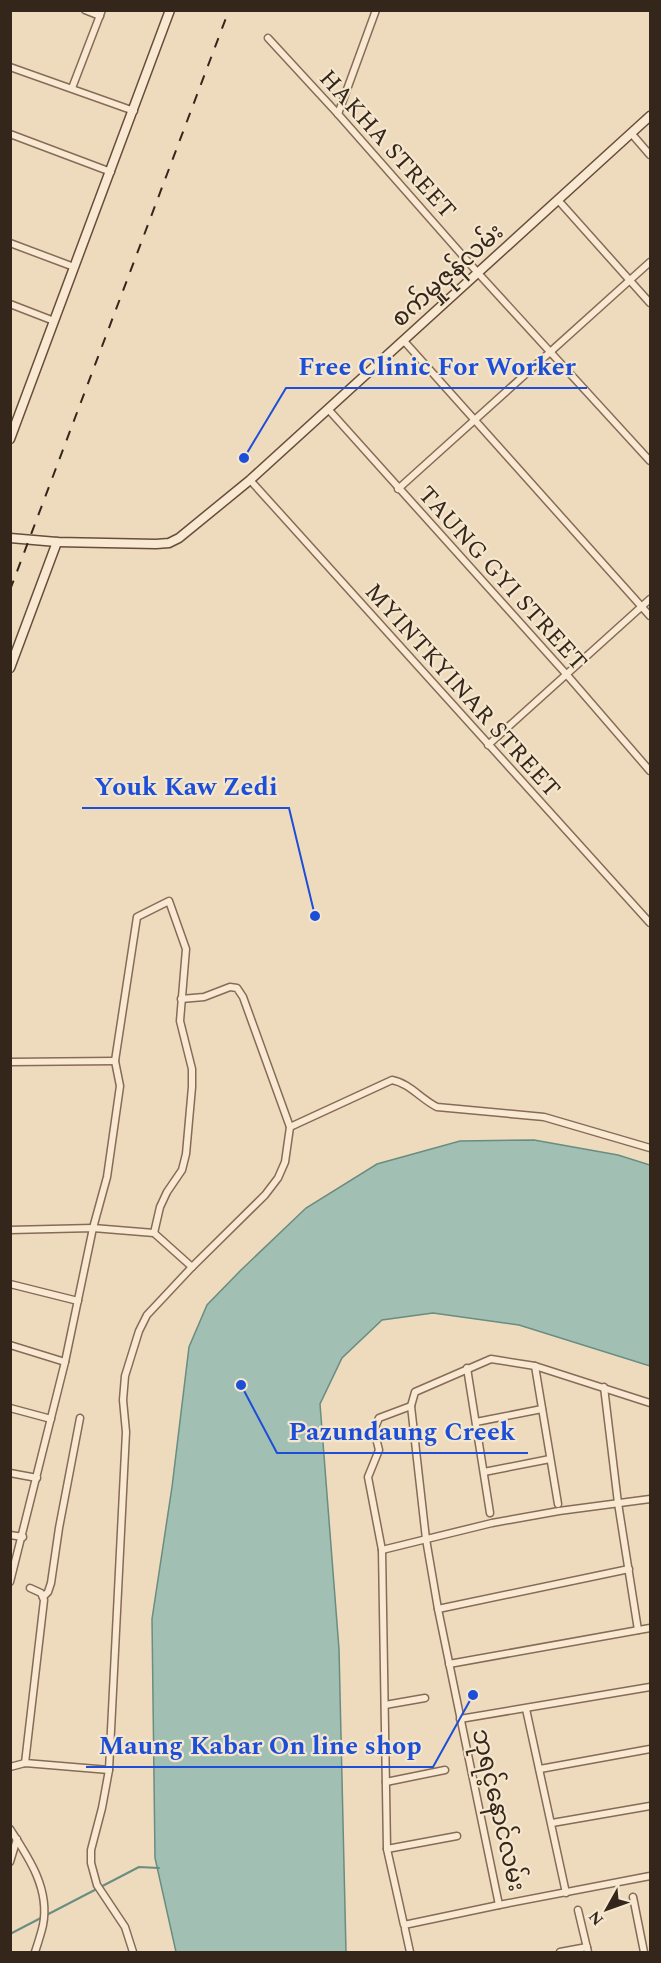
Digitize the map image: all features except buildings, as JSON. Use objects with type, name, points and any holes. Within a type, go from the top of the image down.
[{"type":"street","points":[[72,88],[101,13],[86,10]]},
{"type":"street","points":[[10,439],[170,10]]},
{"type":"street","points":[[338,114],[376,10]]},
{"type":"street","name":"HAKHA STREET","points":[[268,38],[478,273],[651,461]]},
{"type":"street","points":[[10,67],[134,111]]},
{"type":"street","name":"စက်မှုဇုန်လမ်း","points":[[10,538],[57,542],[156,544],[169,543],[179,538],[250,480],[651,116]]},
{"type":"street","points":[[631,133],[651,155]]},
{"type":"street","points":[[10,134],[111,172]]},
{"type":"street","points":[[558,200],[651,303]]},
{"type":"street","points":[[10,243],[74,267]]},
{"type":"street","points":[[398,489],[651,262]]},
{"type":"street","points":[[10,304],[54,321]]},
{"type":"street","points":[[404,340],[651,616]]},
{"type":"street","name":"TAUNG GYI STREET","points":[[328,409],[651,771]]},
{"type":"street","name":"MYINTKYINAR STREET","points":[[250,480],[651,923]]},
{"type":"street","points":[[10,668],[57,542]]},
{"type":"street","points":[[488,744],[651,599]]},
{"type":"street","points":[[10,1582],[65,1362],[93,1228],[107,1177],[120,1086],[115,1061],[137,917],[169,901],[186,949],[180,1021],[192,1069],[186,1154],[182,1170],[160,1207],[154,1233]]},
{"type":"street","points":[[133,1953],[125,1927],[97,1885],[91,1863],[109,1770],[126,1432],[123,1400],[125,1376],[139,1331],[147,1315],[265,1195],[278,1178],[285,1162],[290,1127],[243,997],[237,988],[230,987],[204,997],[181,999]]},
{"type":"street","points":[[10,1062],[115,1061]]},
{"type":"street","points":[[290,1127],[392,1080],[401,1082],[437,1107],[544,1117],[651,1148]]},
{"type":"street","points":[[10,1230],[93,1228],[154,1233],[192,1267]]},
{"type":"street","points":[[10,1284],[78,1301]]},
{"type":"street","points":[[10,1345],[65,1362]]},
{"type":"street","points":[[410,1953],[387,1849],[382,1550],[368,1478],[379,1448],[374,1430],[381,1416],[411,1406],[415,1392],[491,1359],[535,1366],[651,1403]]},
{"type":"street","points":[[535,1366],[558,1504]]},
{"type":"street","points":[[467,1368],[490,1513]]},
{"type":"street","points":[[604,1387],[618,1503],[638,1630]]},
{"type":"street","name":"ဘုရင့်နောင်လမ်း","points":[[411,1406],[426,1539],[438,1609],[499,1905],[651,1876]]},
{"type":"street","points":[[10,1408],[51,1419]]},
{"type":"street","points":[[476,1422],[542,1410]]},
{"type":"street","points":[[43,1597],[48,1592],[51,1583],[80,1418]]},
{"type":"street","points":[[484,1472],[550,1459]]},
{"type":"street","points":[[10,1473],[37,1478]]},
{"type":"street","points":[[382,1550],[503,1521],[651,1499]]},
{"type":"street","points":[[10,1535],[23,1537]]},
{"type":"street","points":[[438,1609],[629,1569]]},
{"type":"street","points":[[24,1763],[44,1600],[41,1593],[30,1588]]},
{"type":"street","points":[[449,1664],[651,1628]]},
{"type":"street","points":[[460,1719],[651,1687]]},
{"type":"street","points":[[385,1705],[425,1698]]},
{"type":"street","points":[[526,1709],[566,1893]]},
{"type":"street","points":[[540,1769],[651,1749]]},
{"type":"street","points":[[10,1767],[24,1763],[109,1770]]},
{"type":"street","points":[[386,1782],[445,1770]]},
{"type":"street","points":[[552,1823],[651,1806]]},
{"type":"street","points":[[10,1828],[41,1884],[44,1923],[36,1953]]},
{"type":"street","points":[[387,1849],[457,1836]]},
{"type":"street","points":[[10,1862],[17,1839]]},
{"type":"street","points":[[633,1897],[644,1953]]},
{"type":"street","points":[[404,1927],[499,1905]]},
{"type":"street","points":[[560,1953],[587,1950],[578,1910]]},
{"type":"shaded area","points":[[534,1140],[618,1155],[650,1165],[650,1366],[519,1325],[433,1313],[382,1320],[342,1358],[320,1404],[339,1649],[346,1952],[176,1952],[155,1858],[152,1619],[172,1487],[189,1347],[207,1305],[306,1208],[377,1164],[460,1141]]},
{"type":"waterway","points":[[10,1934],[139,1867],[159,1868]]},
{"type":"railway","points":[[10,590],[229,10]]},
{"type":"place","name":"Free Clinic For Worker","points":[[244,458]]},
{"type":"place","name":"Youk Kaw Zedi","points":[[315,916]]},
{"type":"place","name":"Pazundaung Creek","points":[[241,1385]]},
{"type":"place","name":"Maung Kabar On line shop","points":[[473,1695]]}]
